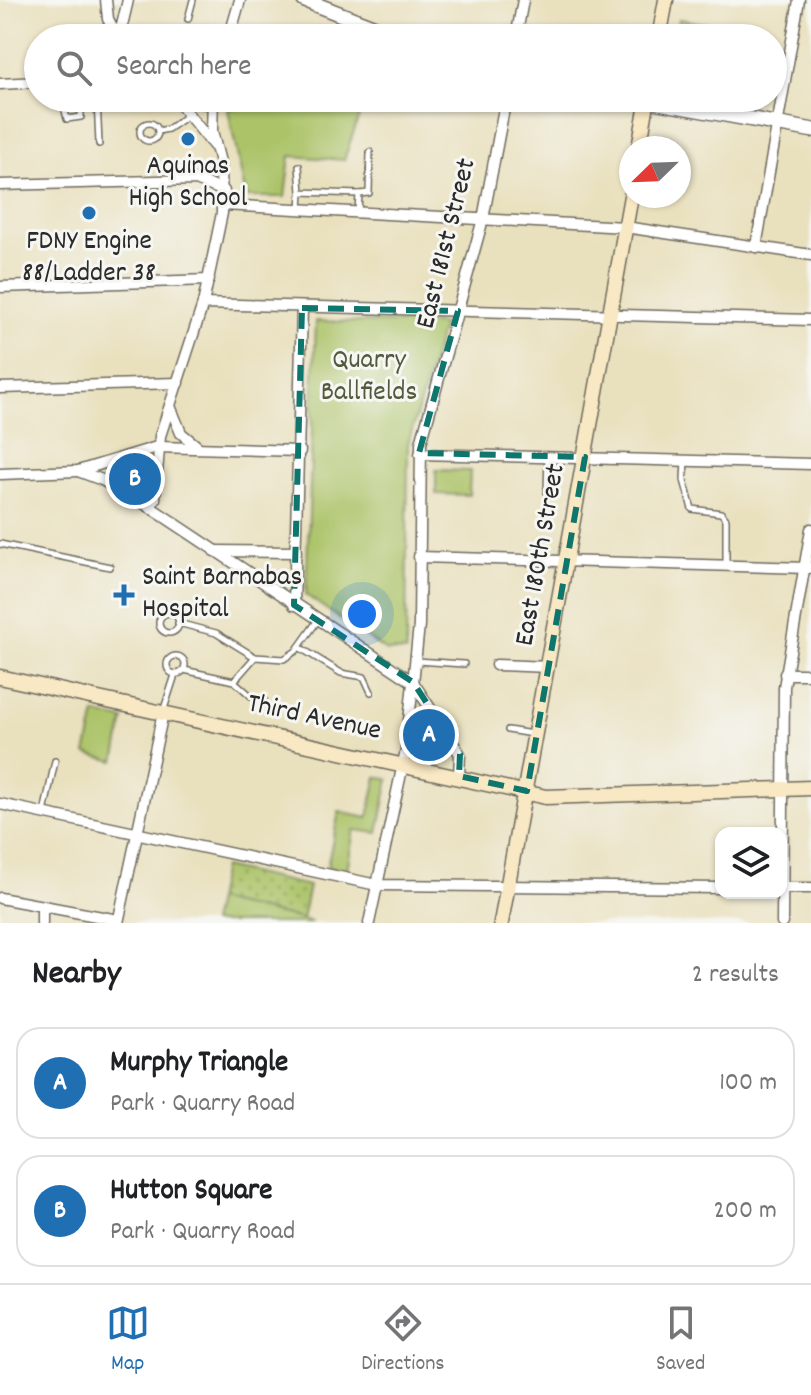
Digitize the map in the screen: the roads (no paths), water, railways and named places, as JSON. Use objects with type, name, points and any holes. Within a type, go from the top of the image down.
[{"type":"main road","points":[[662,24],[666,0]]},
{"type":"main road","points":[[640,136],[643,112]]},
{"type":"main road","name":"East 180th Street","points":[[501,923],[629,208]]},
{"type":"main road","name":"Third Avenue","points":[[0,677],[527,791],[569,797],[811,788]]},
{"type":"street","points":[[106,0],[111,24]]},
{"type":"street","points":[[122,24],[128,0]]},
{"type":"street","points":[[233,24],[240,0]]},
{"type":"street","points":[[304,0],[366,24]]},
{"type":"street","points":[[519,24],[523,0]]},
{"type":"street","points":[[787,68],[799,0]]},
{"type":"street","points":[[0,84],[24,83]]},
{"type":"street","points":[[186,112],[214,146]]},
{"type":"street","points":[[150,507],[155,499],[157,447],[203,304],[223,205],[224,191],[214,146],[212,112]]},
{"type":"street","name":"East 181st Street","points":[[369,923],[404,764],[415,661],[423,432],[483,219],[503,112]]},
{"type":"street","points":[[713,112],[811,130]]},
{"type":"street","points":[[756,247],[779,112]]},
{"type":"street","points":[[0,185],[196,180],[224,191]]},
{"type":"street","points":[[223,205],[625,227],[811,255]]},
{"type":"street","points":[[0,287],[209,280]]},
{"type":"street","points":[[203,304],[811,320]]},
{"type":"street","points":[[294,605],[302,308]]},
{"type":"street","points":[[0,388],[178,383]]},
{"type":"street","points":[[170,405],[181,433],[199,448]]},
{"type":"street","points":[[0,474],[78,471],[157,447],[300,451]]},
{"type":"street","points":[[420,454],[811,464]]},
{"type":"street","points":[[78,471],[102,480],[150,507],[413,682],[460,754],[459,776]]},
{"type":"street","points":[[783,827],[785,674],[808,568],[811,529]]},
{"type":"street","points":[[214,551],[296,552]]},
{"type":"street","points":[[419,557],[808,568]]},
{"type":"street","points":[[496,665],[549,667]]},
{"type":"street","points":[[785,674],[811,674]]},
{"type":"street","points":[[0,898],[118,922],[163,713]]},
{"type":"street","points":[[0,804],[377,885],[715,888]]},
{"type":"street","points":[[787,888],[811,888]]},
{"type":"street","points":[[782,899],[782,923]]},
{"type":"street","points":[[42,906],[42,923]]},
{"type":"lane","points":[[188,19],[193,0]]},
{"type":"lane","points":[[65,112],[67,119],[81,117],[81,112]]},
{"type":"lane","points":[[98,112],[99,144]]},
{"type":"lane","points":[[158,131],[168,129],[188,115]]},
{"type":"lane","points":[[301,192],[369,193],[370,152]]},
{"type":"lane","points":[[299,166],[300,210]]},
{"type":"lane","points":[[358,213],[359,194]]},
{"type":"lane","points":[[547,492],[548,456]]},
{"type":"lane","points":[[685,460],[684,480],[692,509],[721,513],[726,519],[726,565]]},
{"type":"lane","points":[[0,544],[110,567]]},
{"type":"lane","points":[[178,623],[216,633],[255,657],[284,659],[299,647],[318,620]]},
{"type":"lane","points":[[299,647],[341,673],[364,677],[371,692]]},
{"type":"lane","points":[[234,681],[255,657]]},
{"type":"lane","points":[[175,675],[167,666],[171,658],[182,659],[184,670]]},
{"type":"lane","points":[[415,661],[464,664]]},
{"type":"lane","points":[[163,713],[175,675],[184,670],[234,681],[251,696],[264,700]]},
{"type":"lane","points":[[508,730],[537,735]]},
{"type":"lane","points":[[44,814],[55,761]]},
{"type":"place","name":"Aquinas High School","points":[[188,139]]},
{"type":"place","name":"FDNY Engine 88/Ladder 38","points":[[89,213]]},
{"type":"place","name":"Hutton Square","points":[[135,479]]},
{"type":"place","name":"Saint Barnabas Hospital","points":[[124,595]]},
{"type":"place","name":"Murphy Triangle","points":[[429,735]]},
{"type":"park label","name":"Quarry Ballfields","points":[[369,378]]}]
